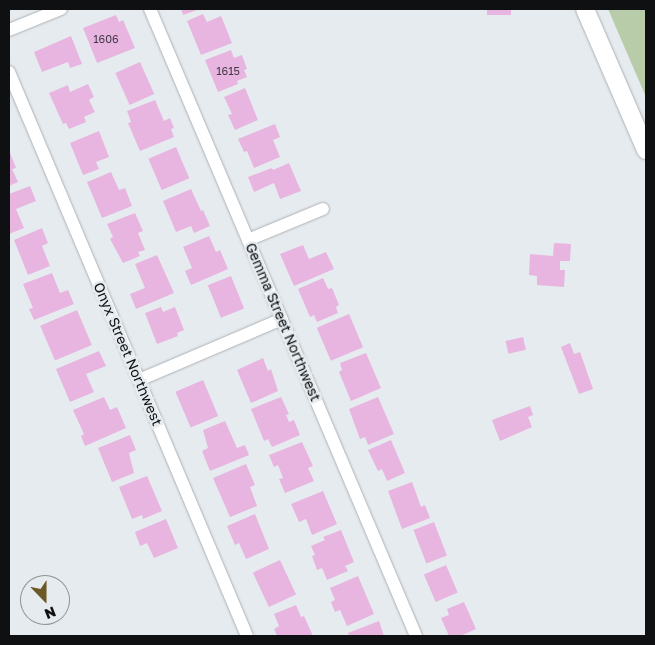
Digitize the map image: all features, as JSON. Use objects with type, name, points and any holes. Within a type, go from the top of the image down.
[{"type":"main road","points":[[585,9],[646,150]]},
{"type":"street","points":[[9,30],[61,9]]},
{"type":"street","name":"Gemma Street Northwest","points":[[150,9],[416,636]]},
{"type":"street","name":"Onyx Street Northwest","points":[[9,72],[247,636]]},
{"type":"street","points":[[248,240],[323,209]]},
{"type":"street","points":[[139,380],[282,319]]},
{"type":"green space","points":[[608,9],[646,9],[646,97]]},
{"type":"building","points":[[181,9],[200,9],[183,15]]},
{"type":"building","points":[[487,9],[511,9],[511,15],[487,15]]},
{"type":"building","points":[[203,14],[207,22],[221,16],[232,43],[201,55],[187,21]]},
{"type":"building","points":[[116,15],[119,22],[123,20],[135,48],[97,63],[83,28]]},
{"type":"building","points":[[71,36],[82,64],[70,68],[68,62],[42,72],[34,52]]},
{"type":"building","points":[[231,50],[234,58],[242,55],[247,69],[244,70],[247,77],[237,81],[238,84],[218,92],[205,60]]},
{"type":"building","points":[[140,62],[154,94],[130,105],[115,73]]},
{"type":"building","points":[[88,84],[94,97],[89,100],[95,112],[84,117],[86,122],[69,129],[66,123],[63,124],[49,93],[68,85],[70,92]]},
{"type":"building","points":[[245,88],[258,120],[235,130],[228,115],[232,114],[224,97]]},
{"type":"building","points":[[155,100],[164,121],[170,118],[174,128],[171,129],[174,137],[140,151],[128,123],[131,122],[127,111]]},
{"type":"building","points":[[275,124],[280,137],[273,140],[280,157],[254,168],[247,151],[244,152],[238,139]]},
{"type":"building","points":[[99,131],[109,157],[96,162],[99,169],[83,175],[70,143]]},
{"type":"building","points":[[176,147],[189,178],[162,190],[148,159]]},
{"type":"building","points":[[9,150],[16,168],[12,169],[18,182],[9,186]]},
{"type":"building","points":[[289,163],[301,191],[280,199],[274,183],[254,192],[248,177]]},
{"type":"building","points":[[111,172],[119,190],[125,188],[132,206],[102,218],[87,182]]},
{"type":"building","points":[[30,186],[36,201],[16,209],[24,228],[9,234],[9,194]]},
{"type":"building","points":[[191,189],[210,226],[194,233],[191,226],[176,232],[163,201]]},
{"type":"building","points":[[135,213],[143,231],[138,233],[145,250],[138,252],[140,256],[123,263],[110,239],[113,237],[107,224]]},
{"type":"building","points":[[42,228],[48,243],[42,246],[50,266],[28,275],[14,240]]},
{"type":"building","points":[[209,236],[216,252],[220,250],[228,269],[191,285],[185,271],[192,268],[183,247]]},
{"type":"building","points":[[554,243],[571,244],[570,261],[560,261],[560,270],[565,270],[564,287],[537,285],[537,276],[529,275],[530,254],[553,256]]},
{"type":"building","points":[[303,245],[309,259],[326,252],[334,269],[294,286],[280,254]]},
{"type":"building","points":[[157,255],[174,293],[136,309],[130,294],[145,288],[135,264]]},
{"type":"building","points":[[52,273],[60,293],[68,290],[74,304],[34,320],[29,309],[33,308],[23,284]]},
{"type":"building","points":[[231,276],[244,308],[221,318],[208,285]]},
{"type":"building","points":[[323,278],[328,289],[332,288],[339,305],[336,307],[338,313],[317,322],[314,315],[310,317],[298,289]]},
{"type":"building","points":[[161,307],[163,312],[175,307],[184,330],[177,333],[178,336],[157,344],[145,313]]},
{"type":"building","points":[[77,310],[92,345],[55,361],[40,326]]},
{"type":"building","points":[[349,314],[363,347],[331,361],[317,328]]},
{"type":"building","points":[[523,337],[526,350],[508,354],[505,341]]},
{"type":"building","points":[[570,343],[574,354],[580,352],[593,389],[579,394],[561,347]]},
{"type":"building","points":[[99,351],[106,366],[86,374],[94,392],[70,402],[56,369]]},
{"type":"building","points":[[366,353],[381,388],[351,401],[339,372],[342,370],[340,363]]},
{"type":"building","points":[[263,358],[268,371],[271,369],[278,391],[251,403],[237,370]]},
{"type":"building","points":[[203,380],[218,416],[191,428],[175,392]]},
{"type":"building","points":[[104,397],[110,410],[117,407],[126,428],[85,446],[81,436],[84,434],[73,410]]},
{"type":"building","points":[[281,397],[289,414],[286,415],[289,422],[294,420],[300,435],[272,447],[268,439],[264,441],[251,409]]},
{"type":"building","points":[[378,397],[394,434],[368,445],[365,437],[360,439],[349,409]]},
{"type":"building","points":[[530,406],[533,415],[528,417],[532,427],[500,441],[492,420]]},
{"type":"building","points":[[225,421],[237,448],[245,445],[249,455],[210,471],[202,451],[208,448],[203,430]]},
{"type":"building","points":[[130,435],[136,450],[129,453],[134,473],[112,482],[98,448]]},
{"type":"building","points":[[391,440],[405,473],[387,481],[382,469],[378,471],[368,450]]},
{"type":"building","points":[[302,442],[313,466],[308,468],[314,481],[285,493],[279,479],[283,478],[278,465],[274,467],[269,455]]},
{"type":"building","points":[[246,464],[255,485],[250,487],[257,506],[230,517],[213,478]]},
{"type":"building","points":[[147,476],[162,511],[143,519],[142,515],[132,519],[119,487]]},
{"type":"building","points":[[412,482],[421,507],[425,505],[430,518],[402,529],[388,491]]},
{"type":"building","points":[[323,491],[337,524],[312,535],[306,519],[299,522],[291,504]]},
{"type":"building","points":[[255,514],[269,549],[246,559],[239,543],[235,545],[227,526]]},
{"type":"building","points":[[166,519],[178,548],[154,558],[147,543],[140,546],[135,532]]},
{"type":"building","points":[[434,522],[447,556],[426,563],[413,530]]},
{"type":"building","points":[[341,530],[354,562],[345,566],[348,571],[327,580],[322,568],[317,570],[312,556],[315,555],[311,546],[325,540],[323,537]]},
{"type":"building","points":[[280,560],[296,594],[269,607],[253,573]]},
{"type":"building","points":[[446,565],[458,593],[436,602],[424,574]]},
{"type":"building","points":[[358,576],[374,614],[347,626],[340,610],[335,612],[331,602],[335,600],[330,588]]},
{"type":"building","points":[[464,602],[476,629],[460,636],[449,636],[441,618],[449,615],[447,609]]},
{"type":"building","points":[[296,605],[301,617],[304,616],[313,636],[277,636],[274,629],[279,626],[274,614]]},
{"type":"building","points":[[379,621],[384,636],[349,636],[348,633]]}]
